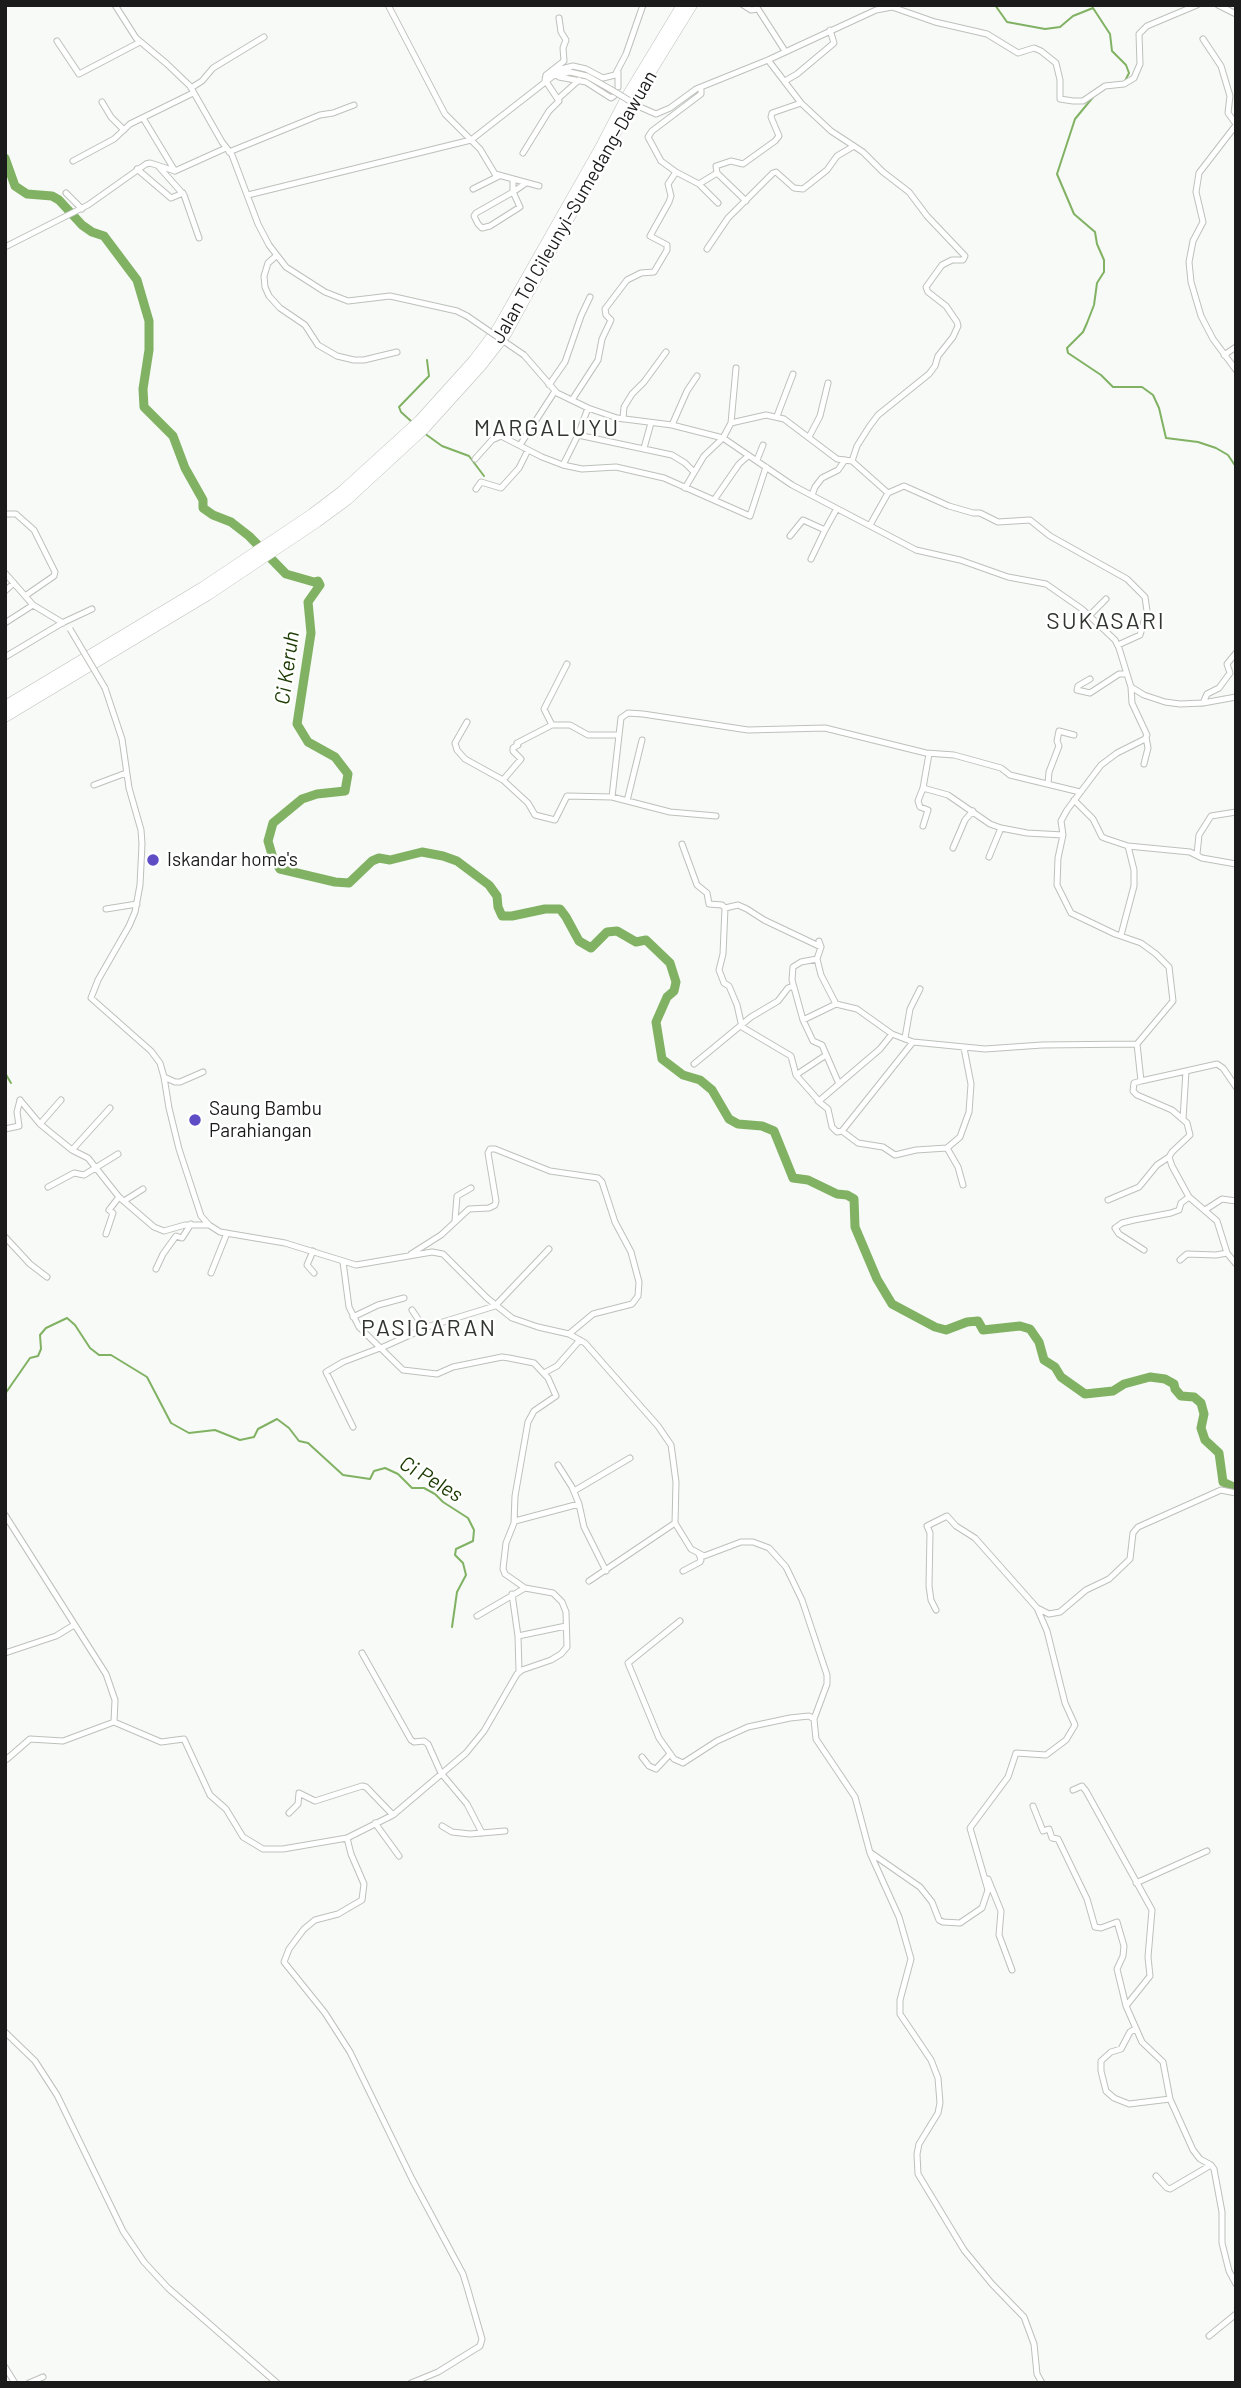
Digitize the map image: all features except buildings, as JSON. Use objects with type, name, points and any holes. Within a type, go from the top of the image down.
[{"type":"highway","name":"Jalan Tol Cileunyi–Sumedang–Dawuan","points":[[315,518],[419,421],[474,360],[498,328],[627,96],[682,5]]},
{"type":"highway","name":"Jalan Tol Cileunyi–Sumedang–Dawuan","points":[[5,717],[347,500],[425,428],[506,334],[634,99],[692,5]]},
{"type":"highway","name":"Jalan Tol Cileunyi–Sumedang–Dawuan","points":[[5,706],[206,591]]},
{"type":"street","points":[[115,5],[140,42],[167,64],[192,91],[228,150],[258,224],[276,256],[302,279],[348,301],[390,296],[467,316],[524,355],[555,391],[588,408],[623,419],[672,425],[723,438],[836,510],[916,550],[960,560],[1008,577],[1046,584],[1090,615],[1118,645],[1131,687],[1132,703],[1147,732],[1148,748],[1144,764]]},
{"type":"street","points":[[388,5],[445,114],[480,149],[490,168],[499,176],[539,186]]},
{"type":"street","points":[[618,88],[618,72],[643,5]]},
{"type":"street","points":[[743,5],[751,10],[758,9],[785,51]]},
{"type":"street","points":[[718,203],[698,184],[659,159],[648,137],[701,87],[768,60],[830,30],[886,7],[987,34],[1017,53],[1034,48],[1041,51],[1056,63],[1060,99],[1073,102],[1083,101],[1105,86],[1124,84],[1134,78],[1140,64],[1139,39],[1143,29],[1197,5]]},
{"type":"street","points":[[1218,5],[1236,14]]},
{"type":"street","points":[[545,80],[546,75],[564,61],[563,48],[566,40],[561,32],[559,18]]},
{"type":"street","points":[[785,81],[834,43],[830,30]]},
{"type":"street","points":[[73,161],[114,139],[130,124],[192,91],[213,68],[264,37]]},
{"type":"street","points":[[1203,40],[1221,66],[1230,96],[1228,113],[1236,124],[1199,173],[1196,192],[1203,222],[1193,241],[1189,262],[1196,305],[1206,327],[1236,370]]},
{"type":"street","points":[[57,41],[79,74],[140,42]]},
{"type":"street","points":[[768,60],[801,103],[831,131],[854,146],[909,192],[927,216],[965,256],[963,260],[952,260],[942,265],[926,287],[928,292],[950,310],[957,322],[957,330],[938,356],[935,366],[929,374],[878,415],[849,461],[822,478],[812,495]]},
{"type":"street","points":[[553,76],[561,69],[573,66],[603,78],[618,72]]},
{"type":"street","points":[[248,195],[471,140],[545,80],[570,72],[587,76],[656,114],[680,105]]},
{"type":"street","points":[[553,76],[586,82],[611,98],[614,96]]},
{"type":"street","points":[[545,80],[559,98]]},
{"type":"street","points":[[523,153],[549,111],[579,80]]},
{"type":"street","points":[[102,102],[111,117],[124,130]]},
{"type":"street","points":[[746,201],[717,173],[716,166],[731,161],[743,164],[775,141],[779,134],[771,115],[780,109],[801,103]]},
{"type":"street","points":[[5,247],[80,210],[148,163],[175,171],[320,115],[354,105]]},
{"type":"street","points":[[144,118],[175,171]]},
{"type":"street","points":[[707,249],[720,227],[776,172],[794,188],[803,189],[827,170],[837,156],[854,146]]},
{"type":"street","points":[[159,167],[183,193],[199,237]]},
{"type":"street","points":[[485,183],[490,168]]},
{"type":"street","points":[[137,169],[172,198],[183,193]]},
{"type":"street","points":[[572,400],[598,360],[602,339],[611,320],[605,309],[627,280],[641,273],[654,272],[667,250],[667,245],[650,236],[669,202],[671,196],[668,184],[676,172]]},
{"type":"street","points":[[698,184],[717,173]]},
{"type":"street","points":[[472,189],[499,176]]},
{"type":"street","points":[[513,180],[513,192],[520,207],[490,226],[482,228],[478,225],[475,213],[513,192],[526,183]]},
{"type":"street","points":[[66,193],[80,210]]},
{"type":"street","points":[[276,256],[268,262],[264,276],[269,296],[280,308],[305,325],[318,345],[337,356],[354,360],[397,352]]},
{"type":"street","points":[[549,384],[565,362],[580,316],[590,297]]},
{"type":"street","points":[[1224,355],[1236,347]]},
{"type":"street","points":[[623,419],[624,407],[632,394],[666,352]]},
{"type":"street","points":[[685,488],[704,456],[723,438],[731,423],[736,368]]},
{"type":"street","points":[[777,416],[793,374]]},
{"type":"street","points":[[672,425],[697,376]]},
{"type":"street","points":[[809,437],[820,416],[821,402],[828,383]]},
{"type":"street","points":[[520,445],[555,391]]},
{"type":"street","points":[[563,466],[579,435],[588,408]]},
{"type":"street","points":[[731,423],[766,415],[777,416],[788,421],[837,459],[849,461],[888,492]]},
{"type":"street","points":[[644,448],[651,423]]},
{"type":"street","points":[[579,435],[671,455],[694,472]]},
{"type":"street","points":[[475,459],[492,440],[501,436],[563,466],[582,469],[617,467],[664,478],[751,516],[766,467]]},
{"type":"street","points":[[757,460],[763,445]]},
{"type":"street","points":[[475,489],[484,482],[501,488],[519,468],[528,450]]},
{"type":"street","points":[[714,500],[739,464],[748,456]]},
{"type":"street","points":[[870,525],[888,492],[904,485],[949,506],[980,513],[999,522],[1030,520],[1050,536],[1127,579],[1145,597],[1147,611],[1140,635],[1118,645]]},
{"type":"street","points":[[811,559],[836,510]]},
{"type":"street","points":[[6,511],[20,516],[34,530],[55,572],[54,576],[25,596]]},
{"type":"street","points":[[790,536],[803,520],[825,530]]},
{"type":"street","points":[[5,573],[33,605],[70,629],[105,688],[122,739],[126,773],[142,836],[137,904],[129,926],[98,980],[91,998],[156,1056],[164,1077],[186,1176],[201,1216],[209,1226],[218,1231],[285,1243],[342,1262],[363,1265],[432,1252],[443,1254],[495,1306],[517,1321],[569,1334],[580,1340],[658,1426],[671,1445],[676,1482],[675,1523],[701,1560],[683,1571]]},
{"type":"street","points":[[5,591],[14,583]]},
{"type":"street","points":[[1090,615],[1106,599]]},
{"type":"street","points":[[5,623],[33,605]]},
{"type":"street","points":[[5,657],[62,623],[92,609]]},
{"type":"street","points":[[1203,703],[1207,694],[1219,688],[1230,673],[1227,664],[1236,653]]},
{"type":"street","points":[[552,725],[544,707],[567,664]]},
{"type":"street","points":[[1077,690],[1090,693],[1119,674],[1126,674]]},
{"type":"street","points":[[1074,699],[1078,686],[1090,680]]},
{"type":"street","points":[[1131,687],[1165,702],[1203,703],[1236,697]]},
{"type":"street","points":[[612,797],[621,718],[624,715],[642,714],[748,730],[825,728],[929,754],[954,755],[1001,768],[1010,775],[1080,792]]},
{"type":"street","points":[[467,722],[455,743],[464,759],[503,780],[528,803],[535,815],[544,819],[555,820],[567,796],[612,797],[670,811],[716,816]]},
{"type":"street","points":[[503,780],[522,759],[513,751],[517,743],[552,725],[570,725],[594,737],[619,735]]},
{"type":"street","points":[[1048,784],[1049,772],[1059,746],[1059,731],[1073,735]]},
{"type":"street","points":[[803,1020],[836,1004],[857,1009],[892,1034],[913,1042],[964,1048],[1136,1044],[1169,1007],[1174,996],[1167,964],[1141,943],[1071,913],[1057,885],[1058,858],[1063,835],[1061,821],[1080,792],[1106,761],[1146,737]]},
{"type":"street","points":[[627,801],[642,740]]},
{"type":"street","points":[[923,826],[928,810],[919,807],[918,801],[929,754]]},
{"type":"street","points":[[94,785],[126,773]]},
{"type":"street","points":[[923,788],[948,795],[990,824],[1001,828],[1063,835]]},
{"type":"street","points":[[1074,800],[1093,819],[1102,837],[1128,846],[1197,854],[1202,858],[1236,864]]},
{"type":"street","points":[[953,848],[965,820],[973,811]]},
{"type":"street","points":[[1197,854],[1199,835],[1211,816],[1236,812]]},
{"type":"street","points":[[989,857],[1001,828]]},
{"type":"street","points":[[682,844],[698,887],[707,893],[709,904],[722,905],[725,908],[738,905],[764,920],[820,944],[817,959],[821,975],[836,1004]]},
{"type":"street","points":[[1121,935],[1134,886],[1134,870],[1128,846]]},
{"type":"street","points":[[106,909],[137,904]]},
{"type":"street","points":[[725,908],[723,954],[719,970],[724,983],[729,986],[742,1027],[791,1056],[796,1075],[828,1109],[832,1126],[837,1132],[842,1131],[858,1143],[883,1147],[895,1155],[916,1150],[947,1148],[960,1137],[970,1112],[971,1084],[964,1048]]},
{"type":"street","points":[[817,959],[801,962],[793,967],[793,986],[803,1020],[813,1041],[822,1045],[839,1084]]},
{"type":"street","points":[[694,1064],[761,1010],[778,1001],[788,988],[793,986]]},
{"type":"street","points":[[905,1038],[910,1009],[920,989]]},
{"type":"street","points":[[818,1101],[880,1049],[892,1034]]},
{"type":"street","points":[[842,1131],[913,1042]]},
{"type":"street","points":[[1136,1044],[1141,1081]]},
{"type":"street","points":[[796,1075],[826,1055]]},
{"type":"street","points":[[1108,1200],[1139,1187],[1157,1165],[1169,1157],[1190,1135],[1188,1124],[1183,1119],[1172,1110],[1137,1095],[1133,1091],[1134,1083],[1217,1064],[1236,1087]]},
{"type":"street","points":[[1183,1119],[1186,1071]]},
{"type":"street","points":[[164,1077],[180,1082],[203,1072]]},
{"type":"street","points":[[5,1129],[19,1126],[17,1112],[20,1100],[40,1124],[72,1150],[88,1158],[122,1199],[159,1230],[191,1224],[209,1226]]},
{"type":"street","points":[[40,1124],[61,1100]]},
{"type":"street","points":[[72,1150],[110,1108]]},
{"type":"street","points":[[947,1148],[958,1167],[963,1185]]},
{"type":"street","points":[[408,1257],[441,1235],[472,1208],[491,1208],[496,1204],[488,1153],[492,1149],[550,1171],[600,1179],[615,1222],[633,1256],[639,1284],[638,1296],[632,1304],[593,1314],[569,1334]]},
{"type":"street","points":[[48,1187],[74,1173],[83,1176],[118,1154]]},
{"type":"street","points":[[1169,1157],[1189,1197],[1213,1216],[1221,1228],[1228,1255],[1236,1264]]},
{"type":"street","points":[[455,1221],[455,1200],[462,1192],[471,1188]]},
{"type":"street","points":[[106,1234],[113,1213],[108,1210],[122,1199],[143,1189]]},
{"type":"street","points":[[1144,1250],[1119,1234],[1115,1228],[1122,1223],[1180,1210],[1181,1203],[1189,1197]]},
{"type":"street","points":[[1205,1210],[1222,1199],[1236,1201]]},
{"type":"street","points":[[156,1269],[176,1236],[182,1238],[191,1224]]},
{"type":"street","points":[[211,1273],[228,1233]]},
{"type":"street","points":[[5,1237],[30,1264],[47,1277]]},
{"type":"street","points":[[353,1427],[326,1372],[343,1362],[424,1328],[495,1306],[549,1249]]},
{"type":"street","points":[[313,1251],[307,1265],[314,1273]]},
{"type":"street","points":[[1180,1260],[1188,1254],[1228,1255],[1236,1258]]},
{"type":"street","points":[[342,1262],[349,1307],[359,1327],[403,1370],[437,1374],[453,1367],[502,1357],[531,1362],[551,1382],[556,1396],[534,1411],[528,1422],[515,1496],[515,1521],[506,1543],[503,1569],[505,1574],[526,1588],[553,1593],[562,1602],[566,1612],[566,1647],[551,1660],[519,1671]]},
{"type":"street","points":[[354,1317],[378,1305],[404,1298]]},
{"type":"street","points":[[412,1310],[424,1328]]},
{"type":"street","points":[[544,1373],[557,1366],[580,1340]]},
{"type":"street","points":[[574,1491],[630,1458]]},
{"type":"street","points":[[558,1465],[574,1491],[584,1527],[606,1571]]},
{"type":"street","points":[[1037,1608],[1049,1614],[1060,1612],[1086,1590],[1109,1579],[1130,1559],[1133,1533],[1138,1527],[1221,1490],[1236,1493]]},
{"type":"street","points":[[515,1521],[579,1504]]},
{"type":"street","points":[[5,1515],[109,1681],[115,1700],[114,1722]]},
{"type":"street","points":[[936,1610],[929,1586],[930,1550],[927,1526],[947,1516],[956,1526],[975,1538],[1037,1608],[1047,1631],[1065,1703],[1075,1725],[1066,1740],[1046,1755],[1016,1753],[1008,1777],[970,1828],[971,1839],[998,1902],[999,1935],[1012,1970]]},
{"type":"street","points":[[589,1581],[675,1523]]},
{"type":"street","points":[[699,1555],[709,1555],[741,1542],[753,1542],[769,1548],[786,1567],[806,1608],[827,1675],[827,1684],[814,1720],[816,1739],[855,1797],[870,1853],[899,1917],[911,1959],[899,2006],[900,2014],[931,2060],[938,2078],[938,2113],[919,2144],[918,2175],[970,2258],[1024,2316],[1034,2344],[1037,2374],[1042,2383]]},
{"type":"street","points":[[477,1616],[526,1588]]},
{"type":"street","points":[[7,1759],[30,1739],[63,1741],[114,1722],[161,1742],[184,1739],[210,1795],[226,1810],[243,1837],[263,1849],[283,1849],[347,1838],[393,1815],[466,1752],[484,1731],[519,1671],[518,1636],[512,1594]]},
{"type":"street","points":[[680,1621],[628,1663],[659,1738],[678,1762],[683,1763],[717,1741],[748,1727],[790,1718],[809,1716],[814,1720]]},
{"type":"street","points":[[5,1653],[55,1636],[74,1625]]},
{"type":"street","points":[[518,1636],[566,1626]]},
{"type":"street","points":[[362,1653],[411,1740],[428,1744],[441,1773],[467,1804],[482,1833]]},
{"type":"street","points":[[642,1757],[649,1766],[656,1769],[670,1754]]},
{"type":"street","points":[[289,1814],[298,1804],[299,1793],[315,1801],[362,1786],[393,1815]]},
{"type":"street","points":[[1073,1790],[1082,1786],[1086,1791],[1152,1913],[1148,1957],[1151,1974],[1126,2006]]},
{"type":"street","points":[[1033,1806],[1043,1831],[1049,1829],[1052,1838],[1058,1839],[1087,1899],[1096,1928],[1117,1922],[1124,1946],[1117,1969],[1126,2006],[1144,2045],[1163,2062],[1170,2099],[1193,2150],[1199,2159],[1214,2169],[1222,2212],[1222,2243],[1229,2271],[1236,2284]]},
{"type":"street","points":[[375,1823],[399,1856]]},
{"type":"street","points":[[442,1826],[452,1832],[505,1831]]},
{"type":"street","points":[[347,1838],[364,1884],[362,1900],[338,1914],[315,1920],[304,1929],[289,1949],[284,1962],[325,2013],[350,2052],[412,2179],[463,2274],[467,2287],[482,2339],[481,2346],[438,2372],[411,2383]]},
{"type":"street","points":[[1136,1883],[1207,1851]]},
{"type":"street","points":[[870,1853],[920,1887],[932,1902],[939,1920],[943,1922],[960,1923],[982,1908],[988,1890],[984,1873]]},
{"type":"street","points":[[1135,2029],[1129,2032],[1121,2049],[1111,2052],[1101,2061],[1106,2091],[1114,2098],[1129,2104],[1170,2099]]},
{"type":"street","points":[[5,2032],[35,2061],[57,2095],[122,2231],[144,2262],[168,2288],[277,2383]]},
{"type":"street","points":[[1156,2176],[1170,2189],[1211,2165]]},
{"type":"street","points":[[1209,2336],[1236,2314]]},
{"type":"street","points":[[5,2367],[15,2383]]},
{"type":"street","points":[[29,2383],[43,2377]]},
{"type":"waterway","points":[[995,5],[1007,22],[1045,29],[1060,27],[1073,16],[1093,8],[1110,34],[1112,51],[1126,65],[1129,73],[1125,81]]},
{"type":"waterway","points":[[1094,96],[1075,119],[1057,174],[1074,214],[1095,232],[1104,260],[1104,272],[1097,283],[1094,305],[1083,332],[1067,348],[1068,353],[1101,375],[1113,387],[1142,387],[1153,395],[1166,438],[1198,442],[1216,448],[1228,455],[1236,467]]},
{"type":"waterway","name":"Ci Keruh","points":[[5,158],[15,186],[27,194],[52,196],[59,200],[82,225],[104,236],[137,280],[149,321],[144,407],[173,436],[185,468],[203,500],[203,508],[231,522],[249,536],[286,574],[318,581],[320,585],[308,602],[311,633],[297,724],[308,742],[335,757],[348,774],[345,791],[317,794],[302,799],[273,823],[268,841],[273,858],[280,869],[349,883],[372,861],[379,858],[390,860],[422,852],[443,856],[457,861],[489,885],[497,896],[502,916],[560,909],[579,941],[591,948],[607,932],[617,931],[636,942],[646,940],[670,963],[676,982],[674,991],[667,997],[656,1022],[662,1059],[683,1075],[700,1080],[712,1090],[729,1119],[738,1124],[762,1126],[774,1131],[793,1178],[808,1180],[854,1199],[855,1227],[877,1279],[892,1304],[946,1330],[978,1321],[983,1330],[1020,1326],[1030,1329],[1039,1342],[1044,1360],[1055,1367],[1061,1377],[1085,1394],[1113,1391],[1124,1384],[1150,1377],[1165,1379],[1174,1384],[1181,1396],[1194,1397],[1201,1403],[1204,1414],[1201,1428],[1205,1440],[1219,1453],[1223,1482],[1236,1488]]},
{"type":"waterway","points":[[412,422],[399,407],[429,376],[427,360]]},
{"type":"waterway","points":[[424,433],[442,446],[469,456],[484,476]]},
{"type":"waterway","points":[[5,1073],[11,1083]]},
{"type":"waterway","name":"Ci Peles","points":[[5,1394],[30,1358],[38,1356],[41,1349],[40,1335],[46,1328],[67,1318],[90,1348],[99,1355],[111,1355],[147,1377],[171,1423],[189,1433],[215,1430],[240,1440],[254,1437],[258,1429],[277,1419],[289,1428],[299,1441],[308,1443],[343,1475],[370,1479],[374,1471],[385,1468],[398,1474],[412,1488],[424,1488],[468,1518],[474,1530],[473,1541],[456,1549],[455,1555],[463,1563],[466,1575],[457,1592],[452,1627]]},
{"type":"place","name":"Iskandar home's","points":[[153,860]]},
{"type":"place","name":"Saung Bambu Parahiangan","points":[[195,1120]]},
{"type":"district","name":"MARGALUYU","points":[[547,428]]},
{"type":"district","name":"SUKASARI","points":[[1106,621]]},
{"type":"district","name":"PASIGARAN","points":[[429,1328]]}]
